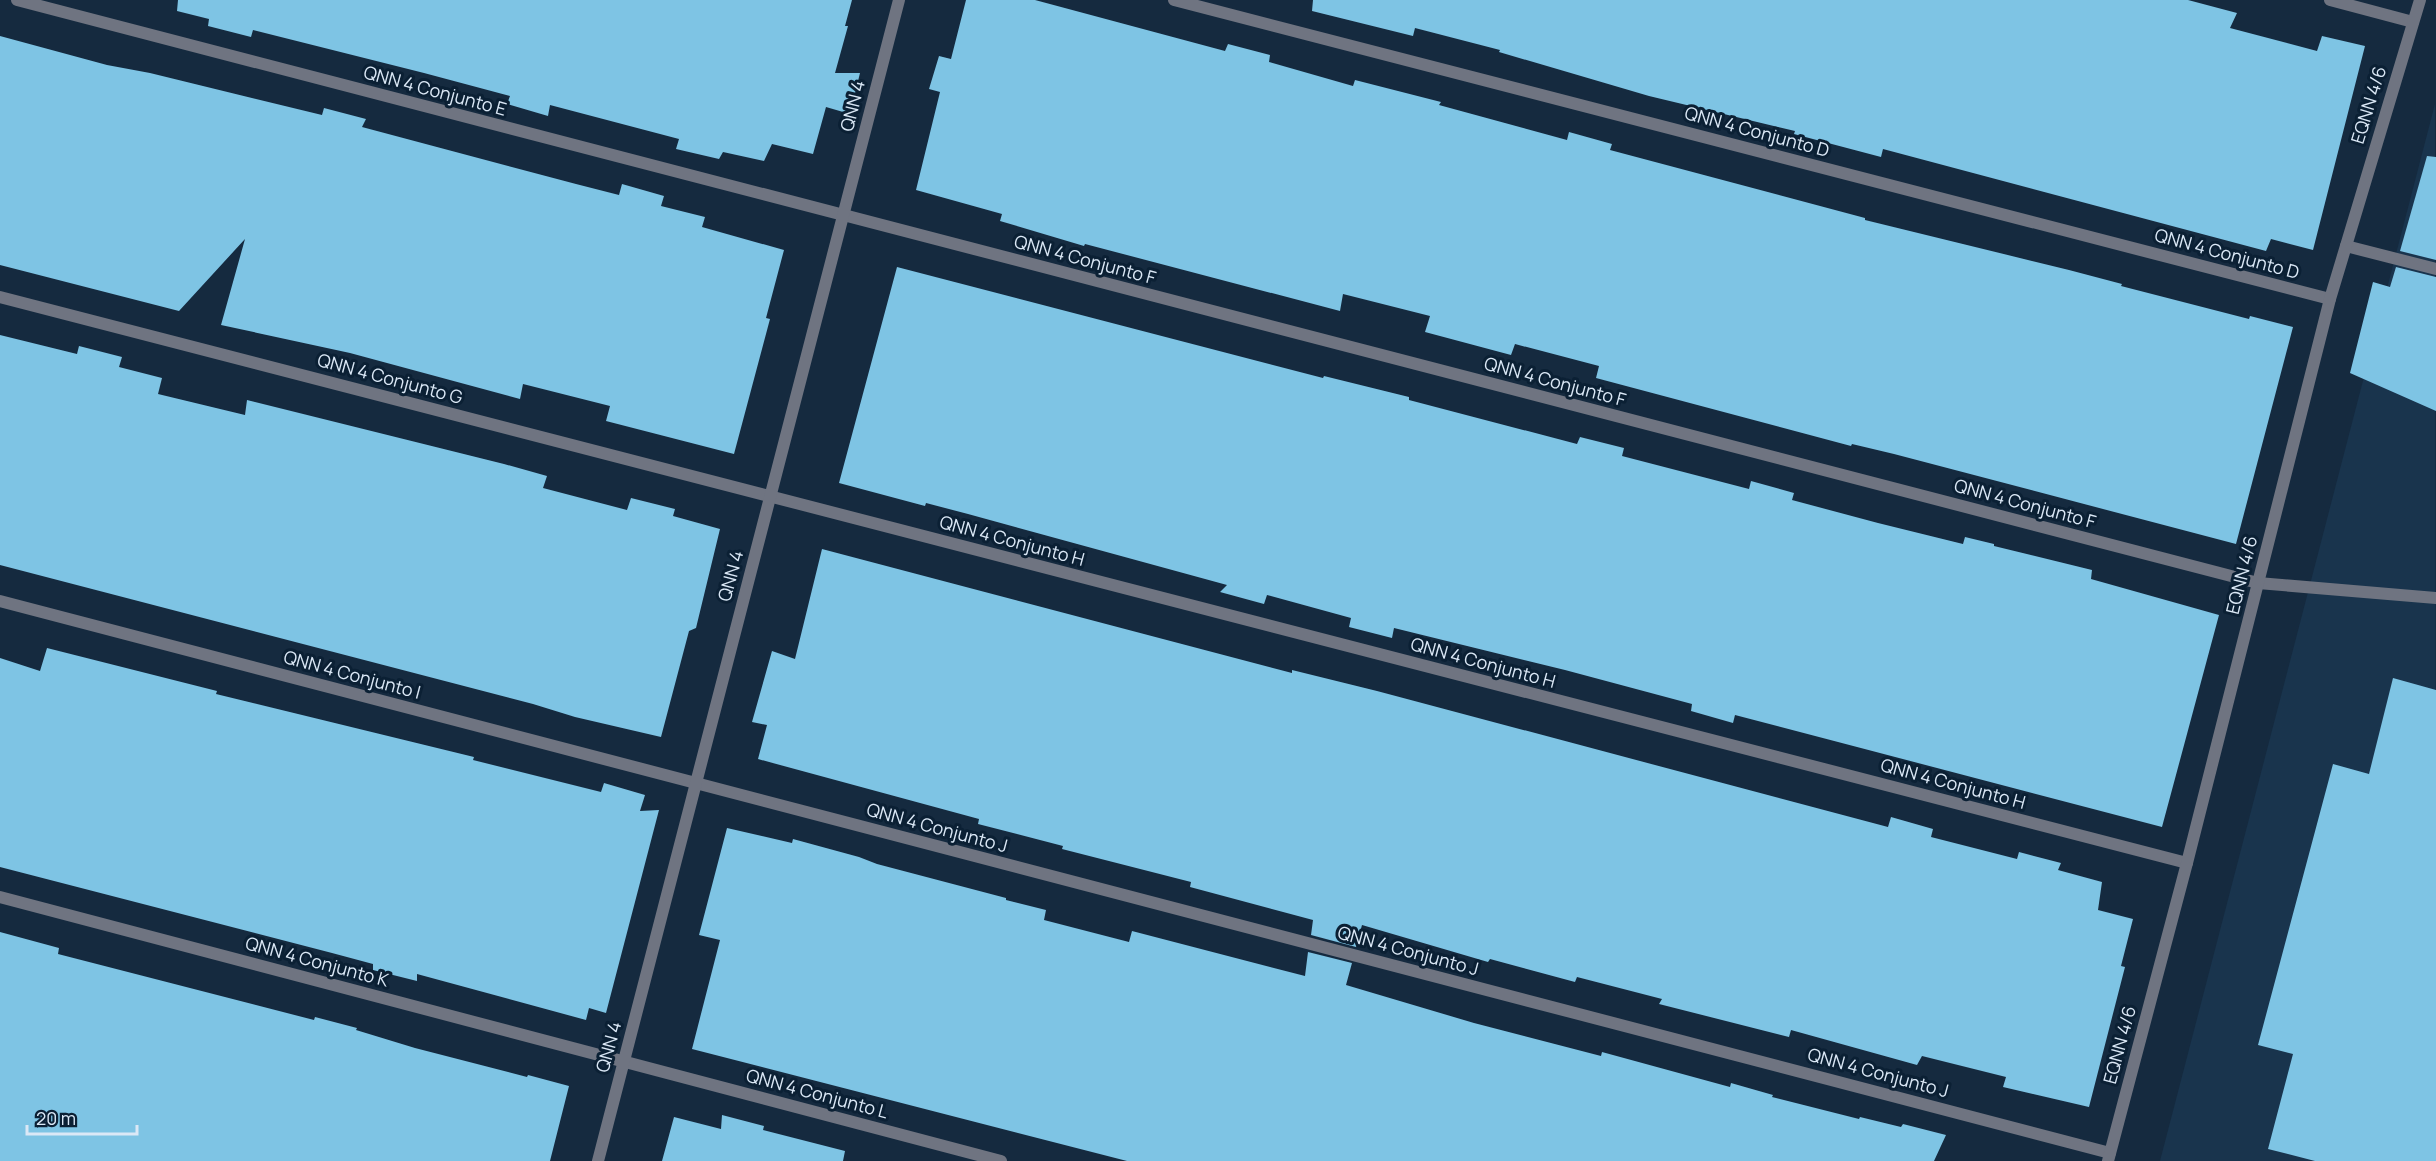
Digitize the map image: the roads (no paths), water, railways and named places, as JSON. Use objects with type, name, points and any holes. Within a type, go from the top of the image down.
[{"type":"street","name":"QNN 4 Conjunto E","points":[[17,0],[843,216]]},
{"type":"street","name":"QNN 4","points":[[598,1161],[899,0]]},
{"type":"street","name":"QNN 4 Conjunto D","points":[[1174,0],[2330,299]]},
{"type":"street","points":[[2330,0],[2413,22]]},
{"type":"street","name":"EQNN 4/6","points":[[2109,1157],[2187,863],[2330,299],[2420,0]]},
{"type":"street","name":"QNN 4 Conjunto F","points":[[843,216],[2258,583],[2436,598]]},
{"type":"street","points":[[2346,246],[2436,269]]},
{"type":"street","name":"QNN 4 Conjunto G","points":[[0,297],[770,497]]},
{"type":"street","name":"QNN 4 Conjunto H","points":[[770,497],[2187,863]]},
{"type":"street","name":"QNN 4 Conjunto I","points":[[0,601],[696,784]]},
{"type":"street","name":"QNN 4 Conjunto J","points":[[696,784],[2109,1157]]},
{"type":"street","name":"QNN 4 Conjunto K","points":[[0,897],[624,1062]]},
{"type":"street","name":"QNN 4 Conjunto L","points":[[624,1062],[1001,1161]]}]
